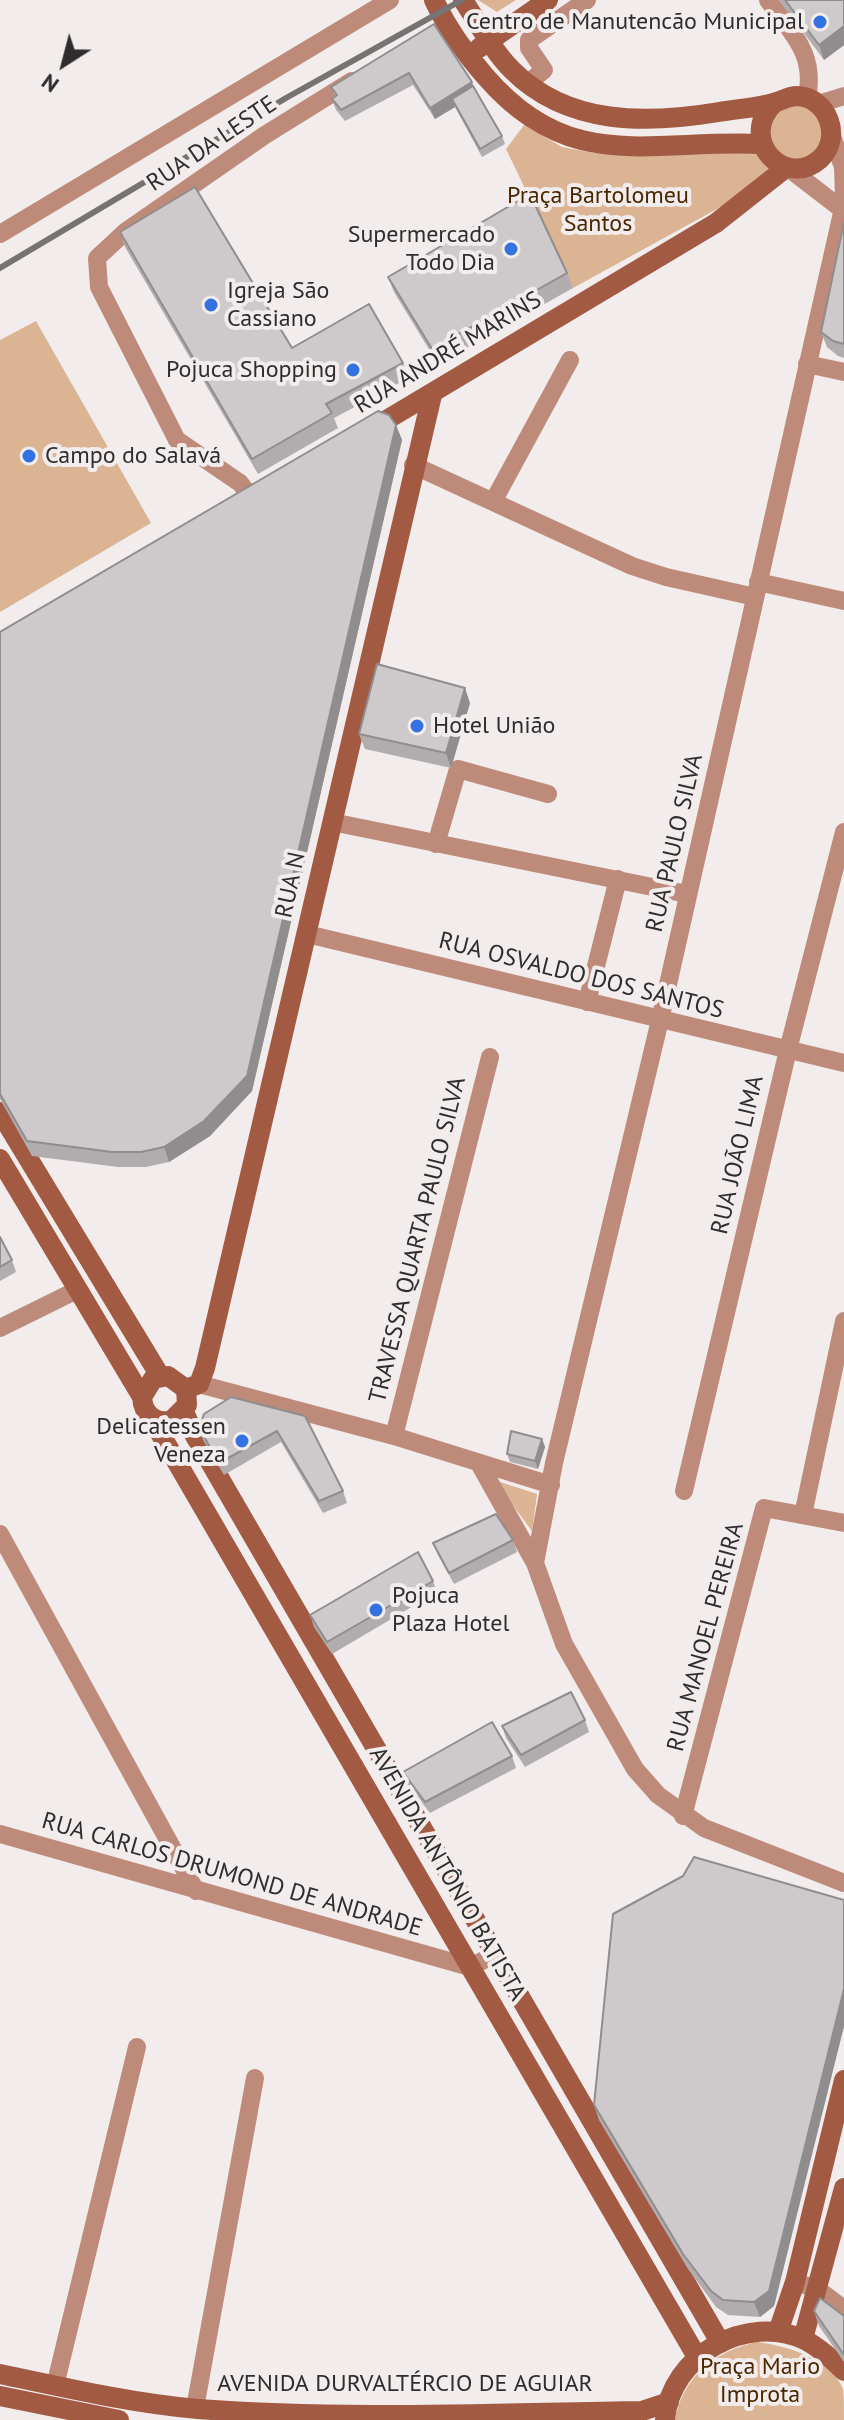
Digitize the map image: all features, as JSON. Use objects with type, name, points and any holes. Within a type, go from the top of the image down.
[{"type":"street","points":[[0,234],[390,0]]},
{"type":"street","points":[[434,0],[440,28],[506,100],[547,129],[584,142],[631,148],[762,144]]},
{"type":"street","points":[[463,0],[512,70],[562,105],[591,115],[679,119],[774,103],[796,96],[844,105]]},
{"type":"street","points":[[467,55],[548,0]]},
{"type":"street","points":[[528,83],[544,70],[529,48],[529,40],[587,0]]},
{"type":"street","points":[[768,0],[808,56],[813,101],[826,113],[836,133],[821,158],[811,165],[787,167]]},
{"type":"street","name":"RUA DA LESTE","points":[[250,498],[240,483],[177,440],[99,287],[97,258],[125,232],[239,153],[369,71]]},
{"type":"street","points":[[813,101],[844,96]]},
{"type":"street","points":[[774,103],[761,121],[762,144],[776,162],[844,204]]},
{"type":"street","name":"RUA PAULO SILVA","points":[[535,1563],[554,1463],[660,1020],[844,204],[843,167],[836,133]]},
{"type":"street","name":"RUA ANDRÉ MARINS","points":[[344,445],[716,223],[787,167]]},
{"type":"street","points":[[494,500],[570,360]]},
{"type":"street","points":[[807,364],[844,372]]},
{"type":"street","name":"RUA N","points":[[192,1387],[205,1368],[432,395]]},
{"type":"street","points":[[384,422],[405,427],[414,436],[416,456],[494,500],[632,566],[666,577],[844,601]]},
{"type":"street","points":[[436,844],[458,769],[548,794]]},
{"type":"street","points":[[332,822],[687,894]]},
{"type":"street","name":"RUA JOÃO LIMA","points":[[684,1491],[788,1050],[844,832]]},
{"type":"street","points":[[587,1002],[618,879]]},
{"type":"street","name":"RUA OSVALDO DOS SANTOS","points":[[307,934],[844,1063]]},
{"type":"street","name":"TRAVESSA QUARTA PAULO SILVA","points":[[394,1436],[490,1057]]},
{"type":"street","points":[[0,1112],[160,1376]]},
{"type":"street","name":"AVENIDA ANTÔNIO BATISTA","points":[[0,1159],[142,1397],[150,1416],[697,2357]]},
{"type":"street","points":[[22,1197],[43,1185]]},
{"type":"street","points":[[0,1328],[77,1290]]},
{"type":"street","points":[[803,1515],[844,1321]]},
{"type":"street","points":[[142,1397],[147,1383],[160,1376],[176,1378],[192,1387],[394,1436],[551,1485]]},
{"type":"street","points":[[150,1416],[171,1421],[184,1412],[192,1387]]},
{"type":"street","name":"AVENIDA ANTÔNIO BATISTA","points":[[184,1412],[720,2342]]},
{"type":"street","points":[[480,1465],[535,1563],[564,1644],[606,1723],[635,1769],[683,1816],[784,1862],[844,1883]]},
{"type":"street","name":"RUA MANOEL PEREIRA","points":[[683,1816],[764,1508],[844,1523]]},
{"type":"street","points":[[0,1534],[196,1891]]},
{"type":"street","name":"RUA CARLOS DRUMOND DE ANDRADE","points":[[0,1834],[470,1967]]},
{"type":"street","points":[[470,1967],[496,1954]]},
{"type":"street","points":[[55,2386],[137,2047]]},
{"type":"street","points":[[195,2408],[255,2078]]},
{"type":"street","points":[[778,2332],[795,2282],[843,2087]]},
{"type":"street","points":[[803,2339],[844,2188]]},
{"type":"street","points":[[795,2282],[817,2289],[844,2309]]},
{"type":"street","points":[[667,2411],[682,2374],[697,2357],[720,2342],[739,2335],[778,2332],[803,2339],[844,2371]]},
{"type":"street","name":"AVENIDA DURVALTÉRCIO DE AGUIAR","points":[[0,2374],[130,2401],[195,2408],[411,2417],[667,2411]]},
{"type":"street","points":[[0,2396],[117,2420]]},
{"type":"green space","points":[[478,0],[516,0],[497,12]]},
{"type":"green space","name":"Praça Bartolomeu Santos","points":[[774,103],[818,104],[828,148],[573,288],[506,149],[524,125],[562,147],[594,153],[749,153]]},
{"type":"green space","points":[[36,321],[151,523],[0,612],[0,340]]},
{"type":"green space","points":[[494,1480],[537,1494],[532,1531]]},
{"type":"green space","name":"Praça Mario Improta","points":[[757,2342],[794,2350],[829,2369],[843,2389],[844,2420],[675,2420],[685,2391],[704,2368],[728,2352]]},
{"type":"building","name":"Centro de Manutencão Municipal","points":[[785,0],[844,0],[844,26],[819,45]]},
{"type":"building","points":[[434,24],[472,82],[430,108],[409,73],[341,110],[332,99],[337,95],[331,87]]},
{"type":"building","points":[[473,86],[502,136],[480,149],[452,99]]},
{"type":"building","name":"Igreja São Cassiano","points":[[195,187],[292,348],[369,304],[403,363],[326,404],[332,413],[252,459],[120,232]]},
{"type":"building","name":"Supermercado Todo Dia","points":[[530,194],[567,273],[432,349],[388,277]]},
{"type":"building","points":[[844,222],[844,344],[833,341],[821,332]]},
{"type":"building","points":[[378,411],[389,415],[396,425],[247,1076],[204,1121],[164,1147],[141,1152],[112,1152],[27,1141],[0,1094],[0,632]]},
{"type":"building","name":"Hotel União","points":[[377,664],[465,688],[446,753],[359,734]]},
{"type":"building","points":[[0,1237],[12,1260],[0,1267]]},
{"type":"building","points":[[231,1397],[305,1416],[343,1491],[319,1501],[277,1431],[219,1463],[199,1428],[204,1414]]},
{"type":"building","points":[[511,1431],[542,1439],[535,1461],[507,1454]]},
{"type":"building","points":[[496,1514],[513,1540],[449,1573],[433,1543]]},
{"type":"building","name":"Pojuca Plaza Hotel","points":[[418,1552],[433,1581],[327,1642],[310,1615]]},
{"type":"building","points":[[571,1692],[585,1720],[521,1755],[502,1726]]},
{"type":"building","points":[[492,1722],[512,1756],[425,1802],[403,1772]]},
{"type":"building","points":[[694,1857],[844,1900],[844,1989],[769,2291],[754,2302],[723,2300],[711,2291],[683,2254],[594,2105],[613,1914],[683,1876]]},
{"type":"building","points":[[820,2298],[844,2316],[844,2355],[814,2311]]},
{"type":"railway","points":[[0,268],[286,98],[462,0]]},
{"type":"place","name":"Centro de Manutencão Municipal","points":[[820,22]]},
{"type":"place","name":"Supermercado Todo Dia","points":[[511,249]]},
{"type":"place","name":"Igreja São Cassiano","points":[[211,305]]},
{"type":"place","name":"Pojuca Shopping","points":[[353,370]]},
{"type":"place","name":"Campo do Salavá","points":[[29,456]]},
{"type":"place","name":"Hotel União","points":[[417,726]]},
{"type":"place","name":"Delicatessen Veneza","points":[[242,1441]]},
{"type":"place","name":"Pojuca Plaza Hotel","points":[[376,1610]]}]
